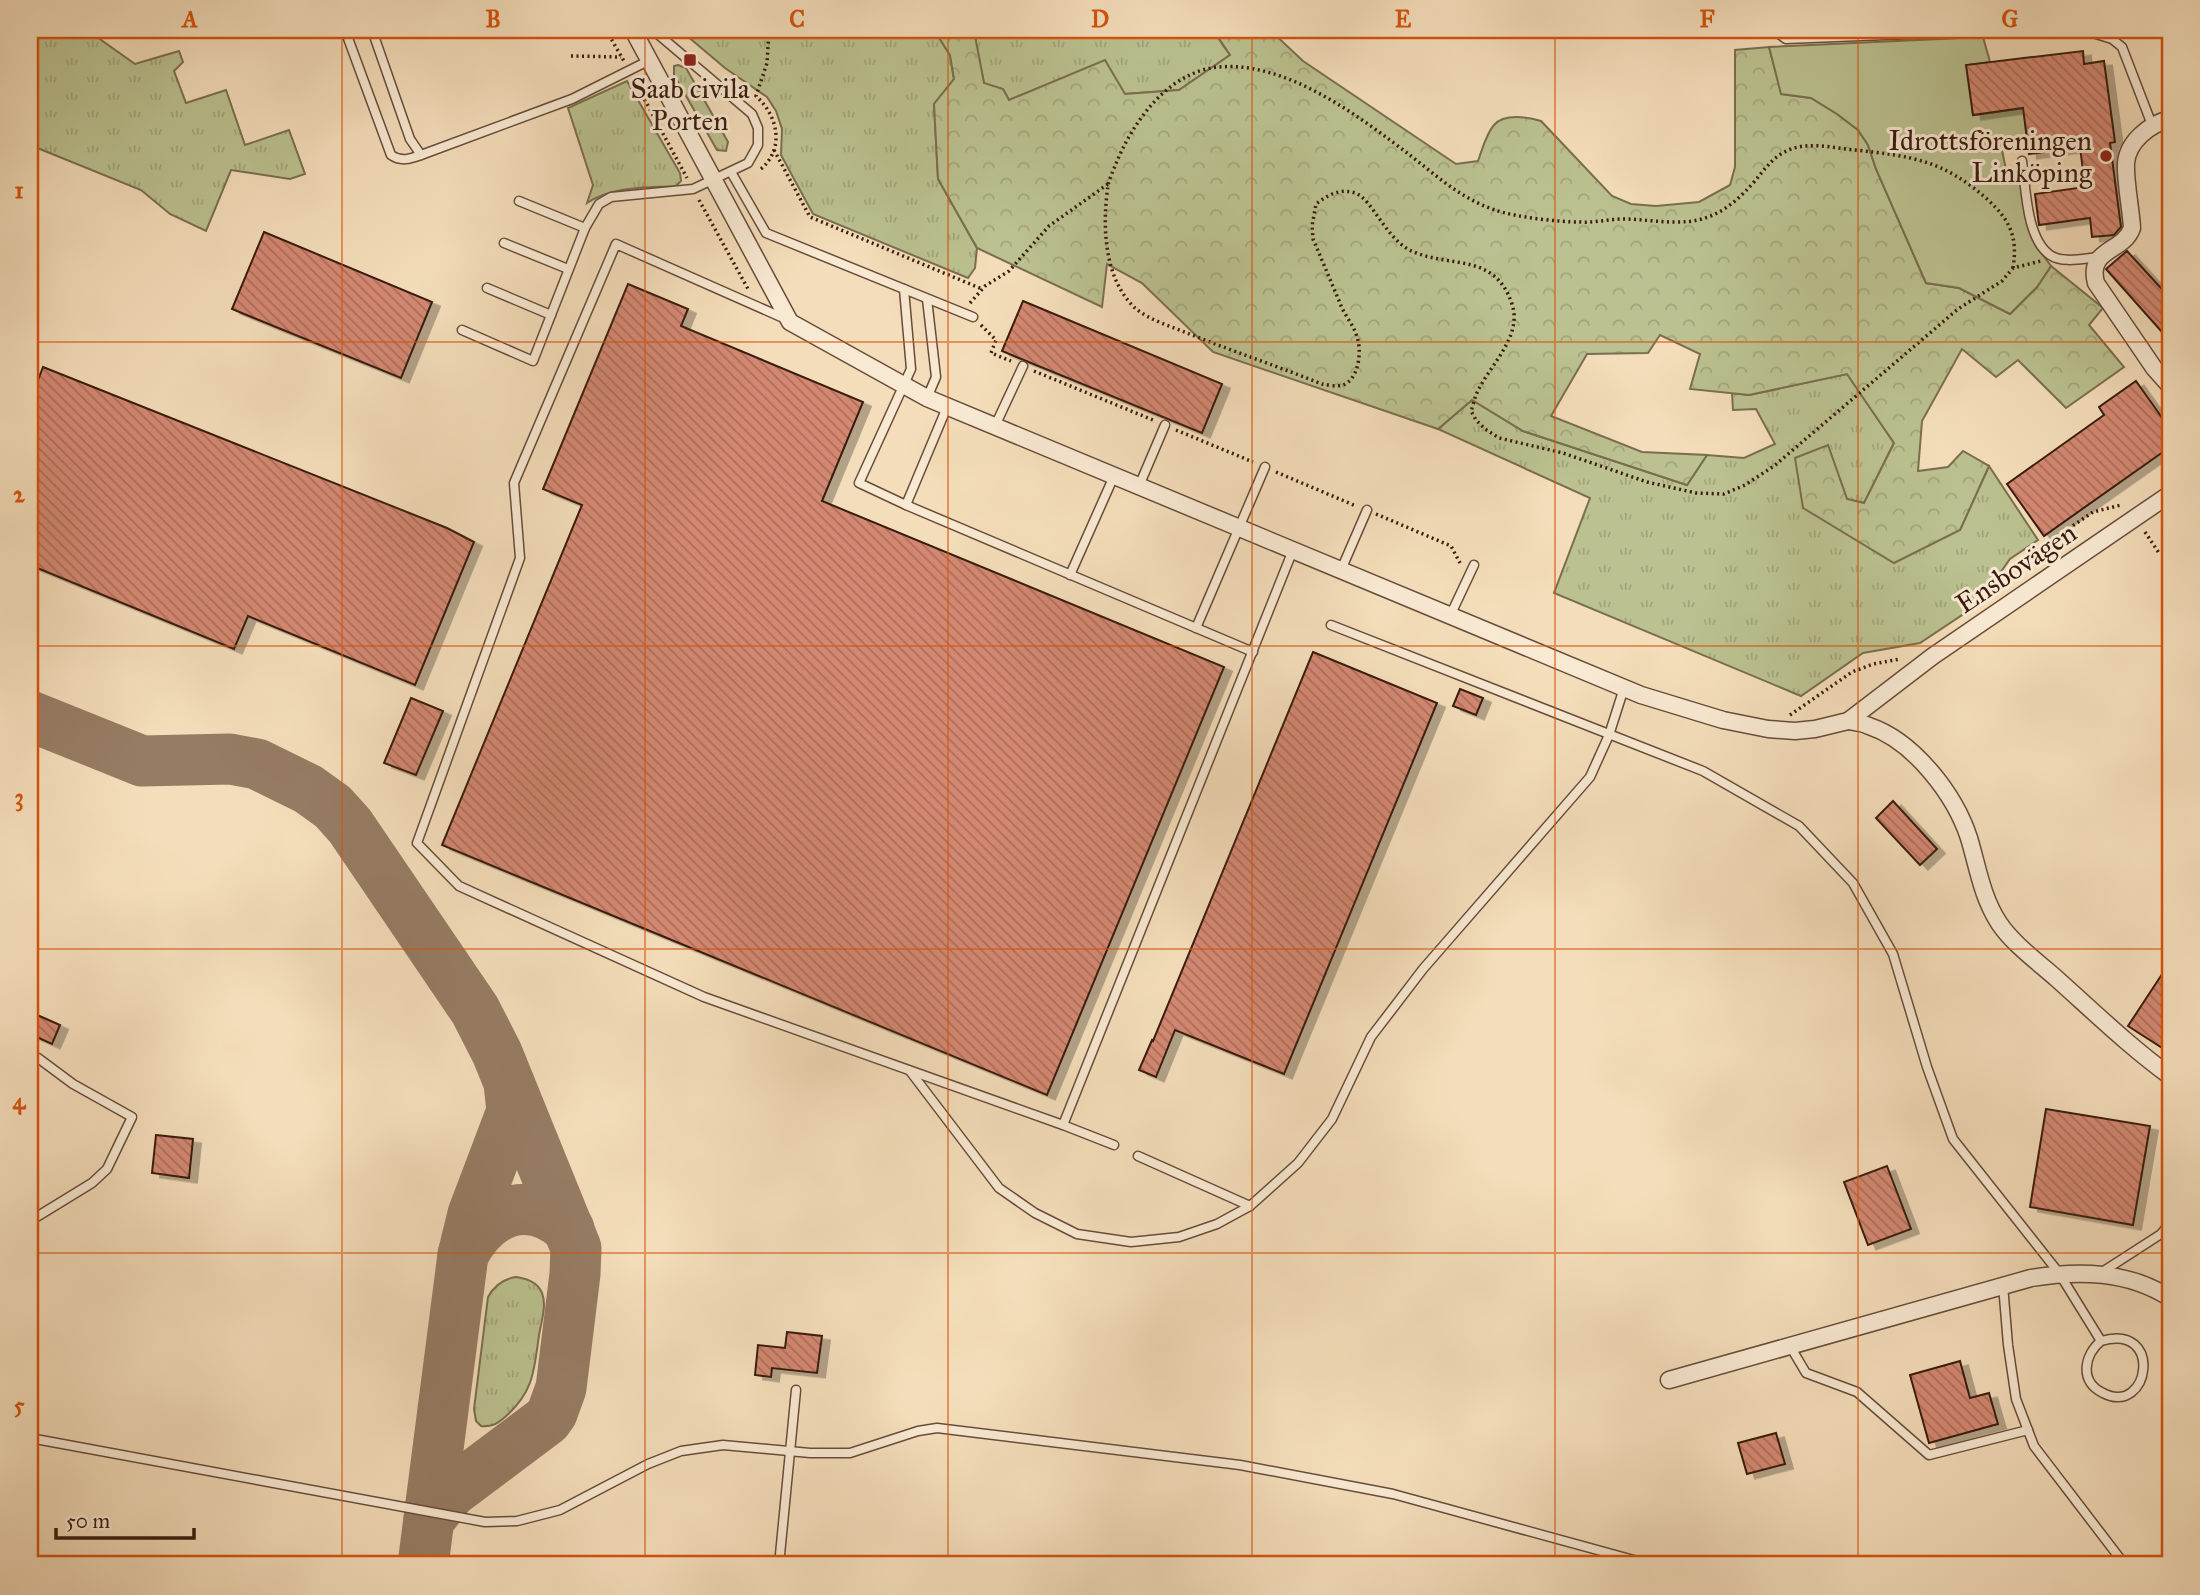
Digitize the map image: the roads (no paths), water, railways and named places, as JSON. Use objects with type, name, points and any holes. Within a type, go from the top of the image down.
[{"type":"street","points":[[633,30],[790,321],[904,386],[947,407],[1624,688],[1723,720],[1768,729],[1795,731],[1849,721],[1870,726],[1892,737],[1921,760],[1958,812],[1969,838],[1984,897],[2000,925],[2029,955],[2137,1051],[2170,1076]]},
{"type":"street","points":[[2170,119],[2152,125],[2132,148],[2126,162],[2132,228],[2129,238],[2099,257],[2093,273],[2096,283],[2154,368],[2170,386]]},
{"type":"street","name":"Ensbovägen","points":[[1849,721],[1933,656],[2170,494]]},
{"type":"street","points":[[1669,1380],[2003,1285],[2059,1273],[2126,1278],[2154,1288],[2170,1298]]},
{"type":"lane","points":[[345,30],[391,155],[397,159],[410,159],[572,99],[650,61]]},
{"type":"lane","points":[[372,30],[410,139],[421,155]]},
{"type":"lane","points":[[462,330],[533,361],[585,228],[599,204],[611,197],[693,189],[748,163],[758,145],[758,128],[752,114],[653,30]]},
{"type":"lane","points":[[1774,30],[1786,39],[2010,30]]},
{"type":"lane","points":[[2083,30],[2112,39],[2122,47],[2152,125]]},
{"type":"lane","points":[[2022,161],[2031,223],[2041,244],[2051,256],[2073,260],[2099,257]]},
{"type":"lane","points":[[731,172],[766,233],[973,317]]},
{"type":"lane","points":[[519,201],[585,228]]},
{"type":"lane","points":[[504,243],[568,269]]},
{"type":"lane","points":[[790,321],[617,244],[514,483],[520,558],[417,843],[459,886],[704,997],[1114,1145]]},
{"type":"lane","points":[[487,288],[551,314]]},
{"type":"lane","points":[[904,289],[911,369],[859,482],[906,505],[1253,652]]},
{"type":"lane","points":[[927,299],[936,377],[927,398]]},
{"type":"lane","points":[[995,426],[1023,366]]},
{"type":"lane","points":[[906,505],[947,407]]},
{"type":"lane","points":[[1139,486],[1165,425]]},
{"type":"lane","points":[[1195,628],[1265,467]]},
{"type":"lane","points":[[1070,575],[1114,476]]},
{"type":"lane","points":[[1341,570],[1367,510]]},
{"type":"lane","points":[[1063,1125],[1293,550]]},
{"type":"lane","points":[[1450,616],[1474,565]]},
{"type":"lane","points":[[1331,625],[1703,771],[1799,826],[1853,883],[1893,954],[1927,1067],[1953,1139],[2059,1273],[2101,1341]]},
{"type":"lane","points":[[910,1071],[999,1188],[1035,1213],[1077,1234],[1131,1241],[1179,1237],[1217,1224],[1250,1206],[1298,1163],[1332,1119],[1371,1037],[1423,969],[1591,777],[1609,735],[1624,688]]},
{"type":"lane","points":[[30,1220],[92,1183],[107,1169],[132,1117],[72,1084],[38,1058]]},
{"type":"lane","points":[[1138,1156],[1250,1206]]},
{"type":"lane","points":[[2098,1274],[2161,1234],[2170,1223]]},
{"type":"lane","points":[[2003,1285],[2016,1399],[2034,1446],[2125,1565]]},
{"type":"lane","points":[[2124,1339],[2134,1345],[2141,1354],[2143,1376],[2138,1386],[2129,1393],[2106,1395],[2096,1390],[2089,1381],[2087,1358],[2092,1348],[2101,1341],[2124,1339]]},
{"type":"lane","points":[[1790,1346],[1806,1373],[1857,1392],[1929,1455],[2028,1430]]},
{"type":"lane","points":[[779,1565],[796,1390]]},
{"type":"lane","points":[[30,1438],[485,1522],[517,1521],[560,1510],[648,1464],[681,1451],[723,1446],[810,1453],[850,1453],[918,1431],[936,1428],[1240,1465],[1393,1494],[1652,1565]]},
{"type":"place","name":"Saab civila Porten","points":[[690,60]]},
{"type":"place","name":"Idrottsföreningen Linköping","points":[[2106,156]]}]
